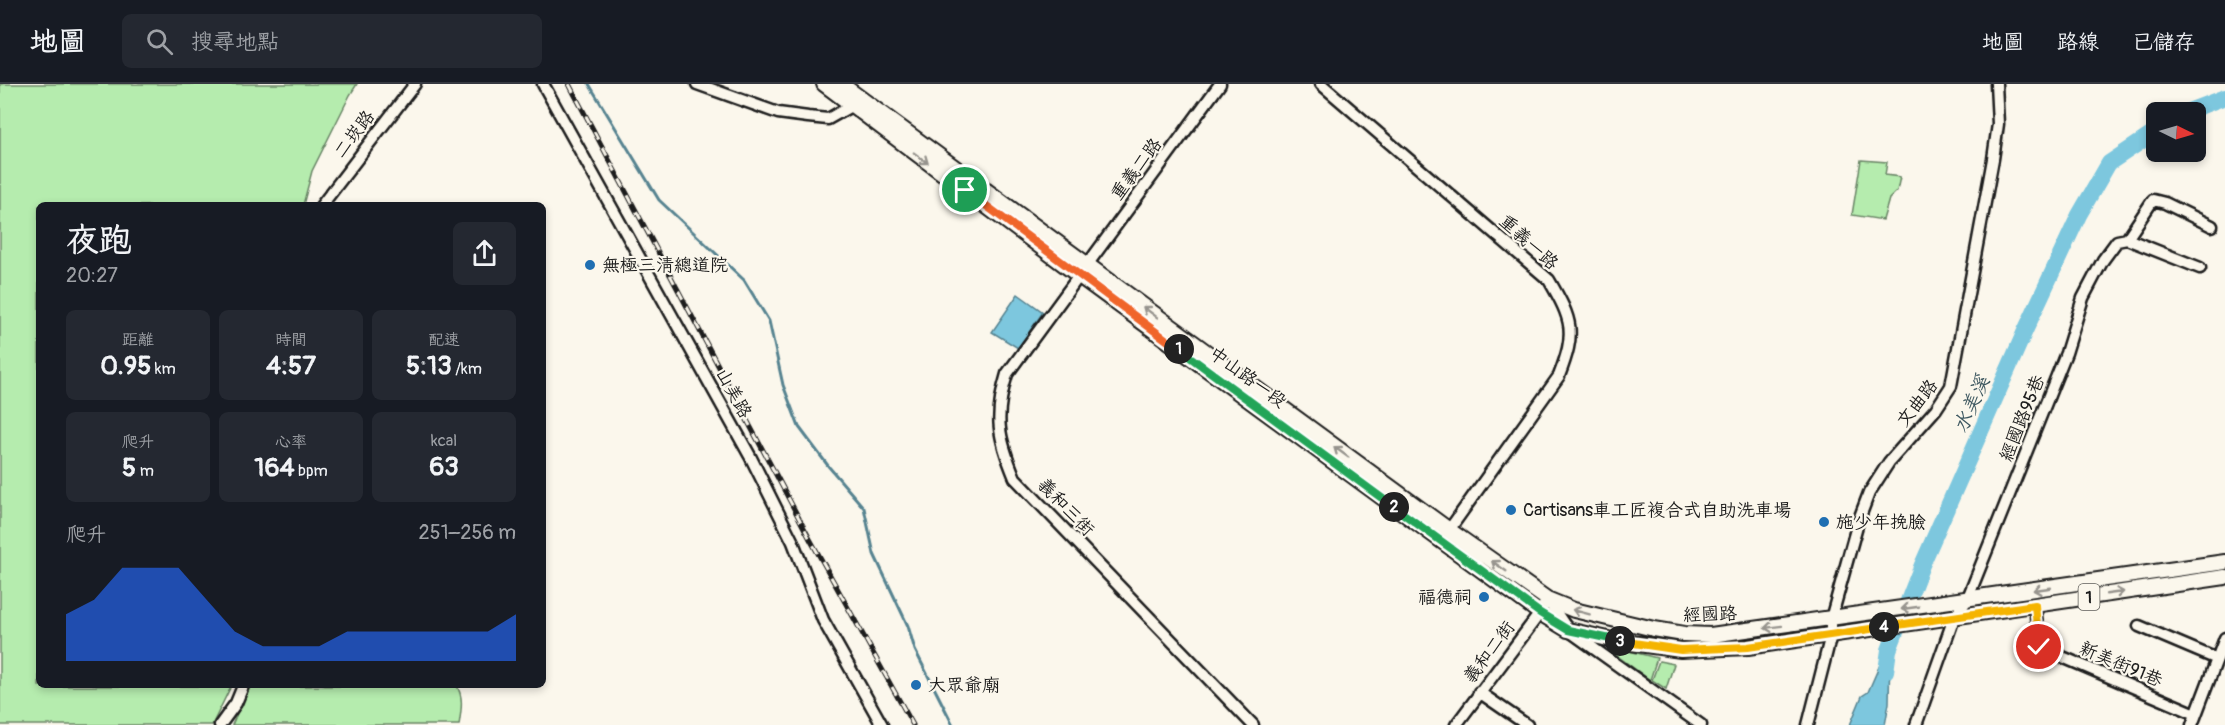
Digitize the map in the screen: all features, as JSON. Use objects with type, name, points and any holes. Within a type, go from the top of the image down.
[{"type":"main road","name":"中山路一段","points":[[824,84],[854,102],[1082,269],[1540,613],[1568,630]]},
{"type":"main road","name":"中山路一段","points":[[841,84],[854,102]]},
{"type":"main road","name":"中山路一段","points":[[1082,269],[1547,599]]},
{"type":"main road","name":"1","points":[[1967,600],[2225,562]]},
{"type":"main road","name":"1","points":[[1954,618],[2225,577]]},
{"type":"main road","name":"經國路","points":[[1547,599],[1574,610],[1654,629],[1684,634],[1711,635],[1967,600]]},
{"type":"main road","name":"經國路","points":[[1568,630],[1617,641],[1681,650],[1748,647],[1954,618]]},
{"type":"street","name":"二崁路","points":[[324,202],[415,84]]},
{"type":"street","name":"山美路","points":[[543,84],[750,456],[793,542],[823,620],[882,725]]},
{"type":"street","points":[[697,84],[778,113],[828,119],[854,102]]},
{"type":"street","name":"重義二路","points":[[1082,269],[1220,84]]},
{"type":"street","name":"重義一路","points":[[1321,84],[1549,280],[1563,303],[1571,327],[1569,351],[1559,376],[1449,530]]},
{"type":"street","name":"文曲路","points":[[1808,725],[1831,635],[1831,619],[1858,522],[1869,493],[1889,462],[1936,409],[1951,386],[1993,159],[1998,124],[1996,84]]},
{"type":"street","name":"經國路95巷","points":[[1916,725],[1954,618],[1967,600],[2066,353],[2084,298],[2103,260],[2117,241],[2127,239],[2153,200],[2165,203],[2212,226]]},
{"type":"street","points":[[2127,239],[2200,268]]},
{"type":"street","name":"義和三街","points":[[1082,269],[1007,374],[999,399],[999,425],[1003,449],[1015,478],[1253,725]]},
{"type":"street","name":"義和二街","points":[[1456,725],[1540,613],[1547,599]]},
{"type":"street","name":"中山路一段","points":[[1547,599],[1568,630],[1701,725]]},
{"type":"street","name":"新美街91巷","points":[[2035,605],[2039,647],[2196,714]]},
{"type":"street","points":[[2139,626],[2217,659]]},
{"type":"street","points":[[2192,725],[2225,638]]},
{"type":"street","points":[[220,725],[236,703],[242,688]]},
{"type":"street","points":[[1479,692],[1527,725]]},
{"type":"green space","points":[[0,84],[357,84],[312,171],[304,202],[36,202],[36,688],[230,688],[212,725],[0,725]]},
{"type":"green space","points":[[1861,160],[1887,162],[1885,175],[1900,177],[1897,191],[1889,199],[1883,220],[1852,215]]},
{"type":"green space","points":[[1609,646],[1657,658],[1650,680],[1608,649]]},
{"type":"green space","points":[[1659,661],[1674,664],[1666,689],[1652,680]]},
{"type":"green space","points":[[248,688],[458,688],[461,700],[459,725],[232,725]]},
{"type":"water","points":[[1018,294],[1043,312],[1018,348],[992,332]]},
{"type":"water","points":[[1890,648],[1889,703],[1885,725],[1850,725],[1862,696],[1868,692],[1885,653]]},
{"type":"waterway","points":[[589,84],[659,200],[744,280],[769,321],[783,385],[799,427],[864,508],[874,554],[908,626],[915,650],[953,725]]},
{"type":"waterway","name":"水美溪","points":[[2206,104],[2225,97]]},
{"type":"waterway","name":"水美溪","points":[[1886,671],[1889,650],[1922,565],[2079,215],[2109,163],[2146,138]]},
{"type":"railway","points":[[569,84],[810,539],[913,725]]},
{"type":"place","name":"無極三清總道院","points":[[590,265]]},
{"type":"place","name":"Cartisans車工匠複合式自助洗車場","points":[[1511,510]]},
{"type":"place","name":"施少年挽臉","points":[[1824,522]]},
{"type":"place","name":"福德祠","points":[[1484,597]]},
{"type":"place","name":"大眾爺廟","points":[[916,685]]},
{"type":"route","points":[[965,190],[1442,542],[1540,613],[1568,630],[1617,641],[1681,650],[1748,647],[2035,605],[2039,647]]}]
